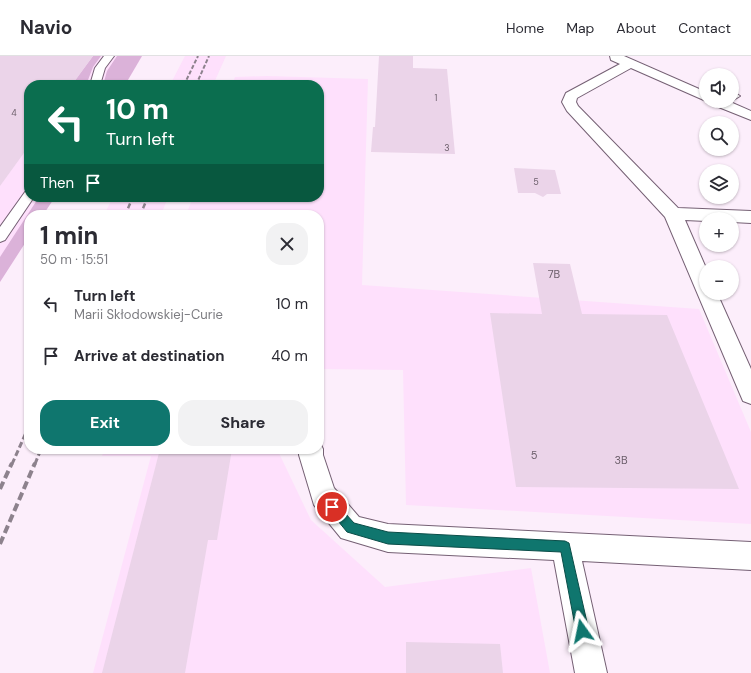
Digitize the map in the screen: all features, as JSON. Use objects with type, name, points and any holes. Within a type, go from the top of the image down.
[{"type":"street","points":[[614,56],[699,94]]},
{"type":"street","points":[[629,64],[571,96],[569,102],[572,108],[673,214],[699,274]]},
{"type":"street","points":[[738,108],[751,116]]},
{"type":"street","points":[[673,214],[751,217]]},
{"type":"street","points":[[710,300],[751,394]]},
{"type":"street","points":[[311,454],[323,496],[351,528],[388,538],[751,556]]},
{"type":"street","points":[[565,547],[591,673]]},
{"type":"lane","points":[[96,80],[100,68],[108,56]]},
{"type":"lane","points":[[0,237],[24,202]]},
{"type":"shaded area","points":[[0,56],[142,56],[128,80],[24,80],[24,202],[52,202],[46,210],[24,210],[24,245],[0,282]]},
{"type":"shaded area","points":[[93,56],[101,56],[93,67],[88,80],[75,80]]},
{"type":"shaded area","points":[[117,56],[142,56],[128,80],[104,80],[107,71]]},
{"type":"shaded area","points":[[185,56],[226,56],[215,80],[173,80]]},
{"type":"shaded area","points":[[267,76],[368,79],[362,285],[699,309],[751,432],[751,524],[406,505],[403,370],[324,369],[324,210],[188,210],[191,202],[324,202],[324,80],[234,80],[235,77]]},
{"type":"shaded area","points":[[36,202],[52,202],[46,210],[31,210]]},
{"type":"shaded area","points":[[110,202],[166,202],[163,210],[106,210]]},
{"type":"shaded area","points":[[24,220],[24,245],[0,282],[0,257]]},
{"type":"shaded area","points":[[103,454],[279,454],[311,520],[385,587],[531,568],[550,673],[93,673],[151,456],[102,456]]},
{"type":"building","points":[[0,56],[93,56],[76,80],[24,80],[24,153],[0,186]]},
{"type":"building","points":[[379,56],[413,56],[413,68],[447,69],[455,154],[371,152],[373,127],[375,127]]},
{"type":"building","points":[[514,168],[555,170],[561,194],[547,194],[543,197],[535,193],[518,193]]},
{"type":"building","points":[[533,263],[570,264],[582,314],[667,315],[739,489],[516,487],[490,313],[542,314]]},
{"type":"building","points":[[159,454],[231,454],[217,540],[208,540],[185,673],[102,673]]},
{"type":"building","points":[[406,642],[500,644],[503,673],[406,673]]},
{"type":"railway","points":[[186,80],[198,56]]},
{"type":"railway","points":[[198,80],[209,56]]},
{"type":"railway","points":[[127,210],[131,202]]},
{"type":"railway","points":[[142,210],[146,202]]},
{"type":"railway","points":[[12,464],[24,437]]},
{"type":"railway","points":[[35,464],[39,454]]},
{"type":"railway","points":[[0,489],[12,463]]},
{"type":"railway","points":[[0,544],[35,463]]},
{"type":"route","points":[[332,507],[351,528],[388,538],[565,547],[582,631]]}]
